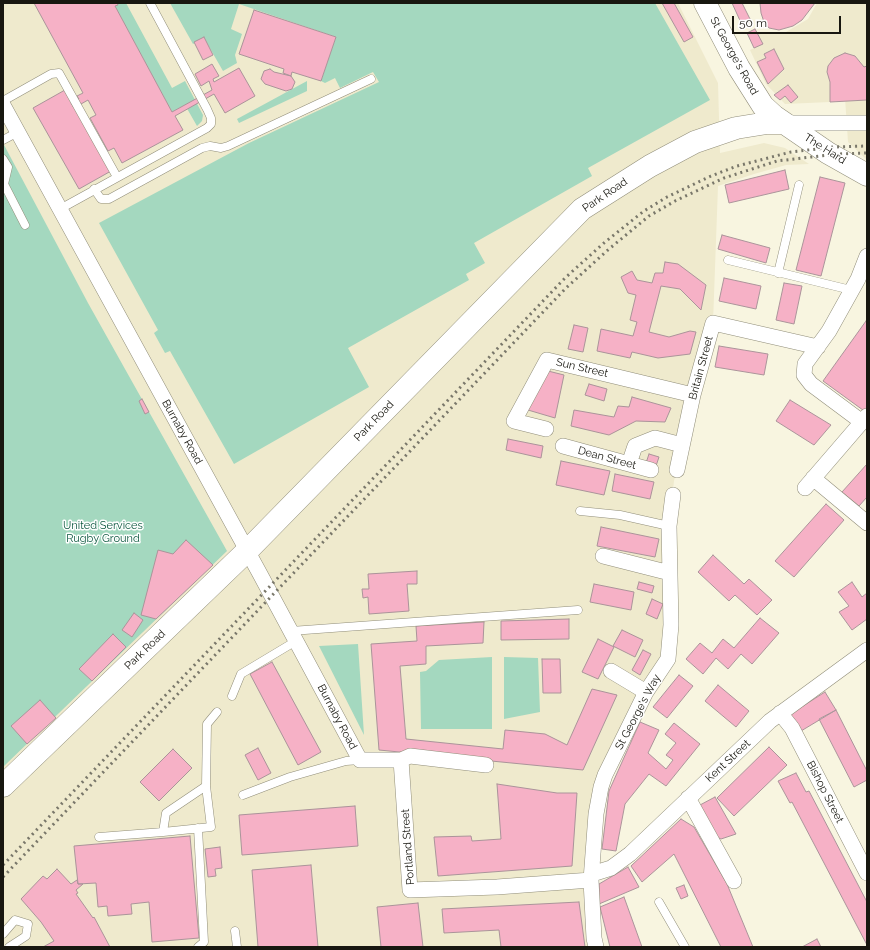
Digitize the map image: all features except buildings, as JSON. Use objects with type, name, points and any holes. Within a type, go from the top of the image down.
[{"type":"street","name":"St George's Road","points":[[705,3],[739,68],[757,98],[769,112],[784,123]]},
{"type":"street","name":"Burnaby Road","points":[[3,106],[294,636],[360,760]]},
{"type":"street","points":[[784,123],[867,122]]},
{"type":"street","name":"Park Road","points":[[3,786],[247,551],[582,209],[650,166],[695,142],[736,128],[767,123],[784,123]]},
{"type":"street","name":"The Hard","points":[[784,123],[828,153],[867,174]]},
{"type":"street","points":[[867,256],[829,331],[805,364],[804,375],[811,384],[864,419],[809,483],[867,523]]},
{"type":"street","name":"Britain Street","points":[[676,470],[693,395],[713,323],[818,347]]},
{"type":"street","name":"Sun Street","points":[[546,429],[514,421],[547,360],[693,395]]},
{"type":"street","points":[[629,464],[635,446],[655,438],[682,445]]},
{"type":"street","name":"Dean Street","points":[[563,446],[650,470]]},
{"type":"street","name":"St George's Way","points":[[596,947],[594,938],[591,877],[596,814],[605,775],[646,692],[668,659],[671,625],[670,526],[673,495]]},
{"type":"street","points":[[603,556],[670,573]]},
{"type":"street","name":"Kent Street","points":[[591,877],[611,868],[630,854],[780,713],[867,650]]},
{"type":"street","points":[[611,671],[646,692]]},
{"type":"street","name":"Bishop Street","points":[[780,713],[792,728],[867,873]]},
{"type":"street","points":[[360,760],[401,760],[410,756],[486,765]]},
{"type":"street","name":"Portland Street","points":[[401,760],[410,890],[497,887],[591,877]]},
{"type":"street","points":[[688,798],[734,882]]},
{"type":"lane","points":[[60,208],[207,128],[212,121],[150,3]]},
{"type":"lane","points":[[3,101],[51,74],[59,73],[117,177]]},
{"type":"lane","points":[[94,189],[101,199],[109,199],[202,148],[210,146],[220,148],[228,146],[371,79]]},
{"type":"lane","points":[[3,140],[18,132]]},
{"type":"lane","points":[[3,159],[8,167],[4,184],[25,225]]},
{"type":"lane","points":[[778,273],[799,185]]},
{"type":"lane","points":[[728,260],[851,290]]},
{"type":"lane","points":[[580,511],[620,515],[670,526]]},
{"type":"lane","points":[[232,696],[241,674],[294,636],[578,610]]},
{"type":"lane","points":[[99,837],[211,827],[206,786],[207,724],[217,712]]},
{"type":"lane","points":[[243,795],[290,777],[346,761],[360,760]]},
{"type":"lane","points":[[163,832],[166,813],[206,786]]},
{"type":"lane","points":[[198,828],[204,942],[200,947]]},
{"type":"lane","points":[[660,902],[685,947]]},
{"type":"lane","points":[[3,934],[15,920],[28,924],[26,936],[9,947]]},
{"type":"lane","points":[[235,931],[236,947]]},
{"type":"shaded area","points":[[3,3],[678,3],[718,83],[720,153],[764,143],[785,148],[809,164],[786,165],[718,186],[713,323],[674,481],[669,526],[668,659],[601,787],[596,947],[3,947]]},
{"type":"shaded area","points":[[817,3],[867,3],[867,160],[848,142],[845,98],[830,102],[785,104],[766,84],[750,50],[754,48],[757,32],[786,32],[808,19]]},
{"type":"green space","points":[[117,3],[126,3],[172,88],[185,81],[203,115],[202,121],[197,126],[185,105],[172,112],[115,6],[118,5]]},
{"type":"green space","points":[[170,3],[655,3],[710,100],[588,168],[592,176],[474,243],[485,263],[466,274],[469,280],[348,348],[369,387],[234,464],[170,351],[165,353],[154,333],[158,330],[99,223],[249,143],[379,82],[373,72],[340,88],[335,78],[325,83],[321,81],[336,37],[239,4],[231,29],[242,34],[235,55],[237,63],[223,71],[204,38],[193,44]]},
{"type":"green space","points":[[307,81],[307,91],[239,123],[237,119]]},
{"type":"green space","name":"United Services Rugby Ground","points":[[3,143],[88,303],[227,551],[3,767]]},
{"type":"green space","points":[[358,644],[364,735],[319,646]]},
{"type":"green space","points":[[492,657],[492,729],[421,729],[420,672],[426,671],[439,660]]},
{"type":"green space","points":[[504,657],[538,658],[540,712],[504,719]]},
{"type":"railway","points":[[3,865],[565,278],[605,242],[644,211],[667,197],[711,176],[737,166],[791,152],[834,147],[867,146]]},
{"type":"railway","points":[[3,877],[566,288],[609,249],[649,216],[675,201],[724,178],[777,161],[837,154],[867,153]]}]
